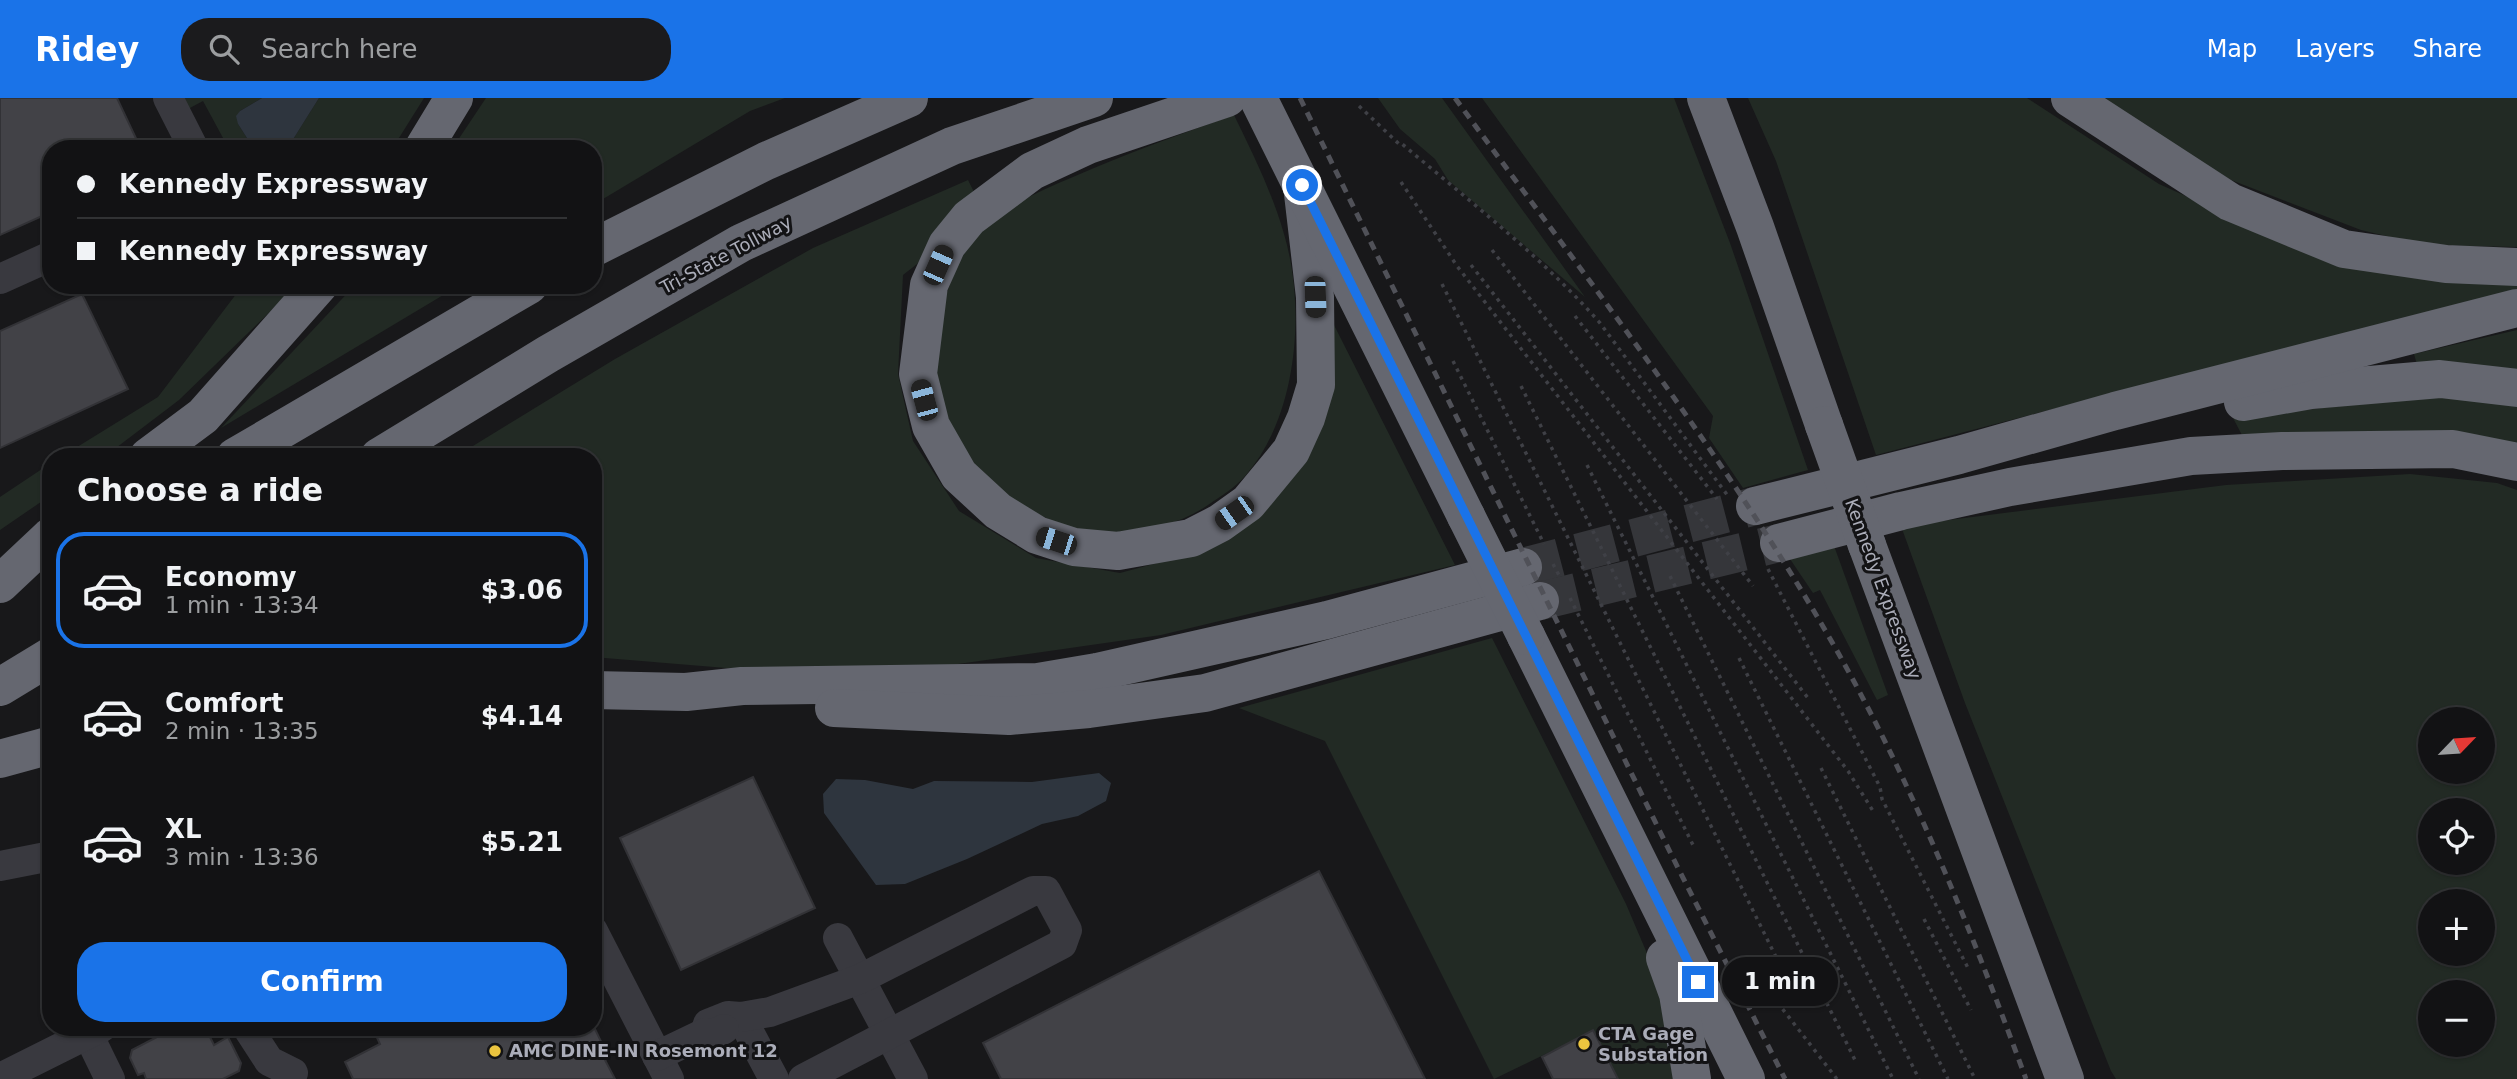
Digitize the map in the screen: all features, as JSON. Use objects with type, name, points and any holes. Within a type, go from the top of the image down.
[{"type":"highway","points":[[428,140],[454,98]]},
{"type":"highway","points":[[602,243],[766,161],[909,98]]},
{"type":"highway","name":"Tri-State Tollway","points":[[394,448],[548,354],[741,243],[952,146],[1094,98]]},
{"type":"highway","points":[[1227,98],[1088,145],[1032,171],[969,218],[947,246],[929,285],[918,374],[931,426],[959,475],[998,511],[1037,535],[1074,547],[1118,551],[1191,538],[1220,523],[1248,503],[1291,451],[1306,418],[1316,384],[1315,297],[1302,185]]},
{"type":"highway","name":"Kennedy Expressway","points":[[1706,98],[1755,227],[1867,545],[2065,1078]]},
{"type":"highway","points":[[2070,98],[2230,202],[2344,249],[2446,264],[2517,267]]},
{"type":"highway","points":[[1263,108],[1746,1079]]},
{"type":"highway","points":[[160,448],[203,416],[311,294]]},
{"type":"highway","points":[[250,448],[514,294]]},
{"type":"highway","points":[[1744,505],[1959,455],[2115,411],[2517,308]]},
{"type":"highway","points":[[2115,411],[2212,407],[2311,390],[2440,379],[2517,388]]},
{"type":"highway","points":[[1777,554],[1901,511],[2010,487],[2192,456],[2282,451],[2453,449],[2517,462]]},
{"type":"highway","points":[[0,584],[42,544]]},
{"type":"highway","points":[[602,690],[686,692],[742,686],[1038,682],[1110,670],[1314,624],[1540,558]]},
{"type":"highway","points":[[0,594],[42,570]]},
{"type":"highway","points":[[686,692],[742,703],[943,714],[1009,716],[1089,709],[1205,693],[1558,595]]},
{"type":"highway","points":[[0,687],[42,661]]},
{"type":"highway","points":[[1554,693],[1575,769],[1656,933],[1674,981],[1692,1079]]},
{"type":"highway","points":[[0,759],[42,747]]},
{"type":"street","points":[[175,101],[190,140]]},
{"type":"street","points":[[0,279],[42,260]]},
{"type":"street","points":[[0,866],[42,858]]},
{"type":"street","points":[[602,949],[663,1068],[705,1032],[714,1034],[733,1025],[741,1017],[770,1012],[860,979],[1033,891],[1046,891],[1067,930],[1062,944],[803,1079]]},
{"type":"street","points":[[838,938],[913,1079]]},
{"type":"street","points":[[741,1017],[774,1079]]},
{"type":"street","points":[[0,1078],[85,1036]]},
{"type":"street","points":[[97,1036],[110,1079]]},
{"type":"street","points":[[253,1036],[269,1061],[294,1076]]},
{"type":"street","points":[[274,1036],[294,1076]]},
{"type":"path","points":[[1359,106],[1399,144],[1469,201],[1582,302],[1744,505]]},
{"type":"path","points":[[1401,182],[1457,266],[1848,771],[1872,811]]},
{"type":"path","points":[[1492,250],[1753,586]]},
{"type":"path","points":[[1471,265],[1808,698]]},
{"type":"path","points":[[1442,284],[1777,959]]},
{"type":"path","points":[[1575,316],[1717,499]]},
{"type":"path","points":[[1453,361],[1558,595],[1694,847]]},
{"type":"path","points":[[1521,386],[1855,1060]]},
{"type":"path","points":[[1587,465],[1892,1079]]},
{"type":"path","points":[[1777,554],[1768,569],[1880,787],[1882,799],[1969,970]]},
{"type":"path","points":[[1670,576],[1919,1079]]},
{"type":"path","points":[[1739,658],[1948,1079]]},
{"type":"path","points":[[1821,768],[1975,1079]]},
{"type":"path","points":[[1924,919],[1971,1010]]},
{"type":"path","points":[[1767,989],[1837,1079]]},
{"type":"shaded area","points":[[183,98],[262,98],[240,111],[238,124],[248,140],[224,140],[203,101],[188,109]]},
{"type":"shaded area","points":[[262,98],[319,98],[293,140],[248,140],[238,124],[236,116]]},
{"type":"shaded area","points":[[319,98],[424,98],[398,140],[293,140]]},
{"type":"shaded area","points":[[486,98],[785,98],[750,111],[602,200],[602,140],[458,140]]},
{"type":"shaded area","points":[[1378,98],[1442,98],[1585,297],[1448,180],[1435,159],[1400,129]]},
{"type":"shaded area","points":[[1482,98],[1674,98],[1730,243],[1808,470],[1743,488],[1709,438],[1713,416]]},
{"type":"shaded area","points":[[1748,98],[2027,98],[2159,184],[2320,256],[2517,278],[2517,289],[1876,455],[1776,161]]},
{"type":"shaded area","points":[[2096,98],[2517,98],[2517,247],[2424,245],[2361,230],[2231,180]]},
{"type":"shaded area","points":[[1234,115],[1274,203],[1291,263],[1295,294],[1293,360],[1287,392],[1277,422],[1246,475],[1223,495],[1193,514],[1176,522],[1140,531],[1102,532],[1066,527],[1022,506],[983,475],[963,449],[948,418],[939,389],[936,344],[941,313],[955,272],[979,233],[1023,200],[1113,160]]},
{"type":"shaded area","points":[[968,180],[974,192],[917,264],[903,275],[898,374],[913,441],[959,511],[1036,558],[1120,573],[1172,559],[1265,503],[1334,325],[1455,565],[1161,635],[937,667],[726,668],[602,658],[602,448],[470,448],[615,359],[813,248]]},
{"type":"shaded area","points":[[236,294],[287,294],[179,400],[116,448],[76,448],[158,397]]},
{"type":"shaded area","points":[[347,294],[445,294],[221,428]]},
{"type":"shaded area","points":[[2517,330],[2517,372],[2418,368],[2414,354]]},
{"type":"shaded area","points":[[2422,397],[2517,401],[2517,444],[2243,437],[2233,418]]},
{"type":"shaded area","points":[[42,469],[42,501],[0,530],[0,497]]},
{"type":"shaded area","points":[[2410,474],[2497,483],[2517,490],[2517,1079],[2116,1079],[1965,703],[1901,526],[2226,485]]},
{"type":"shaded area","points":[[1833,543],[1888,695],[1877,700],[1820,590],[1813,593],[1788,556]]},
{"type":"shaded area","points":[[1492,638],[1626,904],[1649,958],[1668,1026],[1675,1079],[1618,1079],[1593,1031],[1494,1079],[1325,741],[1239,708]]},
{"type":"shaded area","points":[[1099,773],[1111,783],[1106,801],[1078,816],[1042,824],[905,884],[876,885],[824,813],[823,794],[836,779],[865,780],[913,789],[934,781],[1032,782]]},
{"type":"building","points":[[0,98],[117,98],[137,140],[42,140],[42,216],[0,235]]},
{"type":"building","points":[[82,294],[128,389],[0,448],[0,331]]},
{"type":"building","points":[[753,777],[815,908],[681,970],[620,838]]},
{"type":"building","points":[[1319,871],[1425,1079],[1001,1079],[983,1043]]},
{"type":"building","name":"CTA Gage Substation","points":[[1593,1030],[1618,1079],[1553,1079],[1542,1057]]},
{"type":"building","points":[[159,1036],[210,1036],[214,1045],[228,1037],[241,1063],[239,1071],[223,1079],[146,1079],[144,1073],[138,1075],[130,1058],[132,1050]]},
{"type":"building","name":"AMC DINE-IN Rosemont 12","points":[[376,1036],[598,1036],[609,1058],[605,1060],[615,1079],[353,1079],[345,1062],[380,1044]]},
{"type":"tunnel","points":[[1523,567],[1755,506]]},
{"type":"tunnel","points":[[1540,601],[1779,543]]},
{"type":"railway","points":[[1300,98],[1671,854],[1785,1079]]},
{"type":"railway","points":[[1455,98],[1694,426],[1825,630],[1910,794],[1959,906],[2026,1079]]},
{"type":"place","name":"CTA Gage Substation","points":[[1584,1044]]},
{"type":"place","name":"AMC DINE-IN Rosemont 12","points":[[495,1051]]},
{"type":"route","points":[[1302,185],[1698,982]]}]
